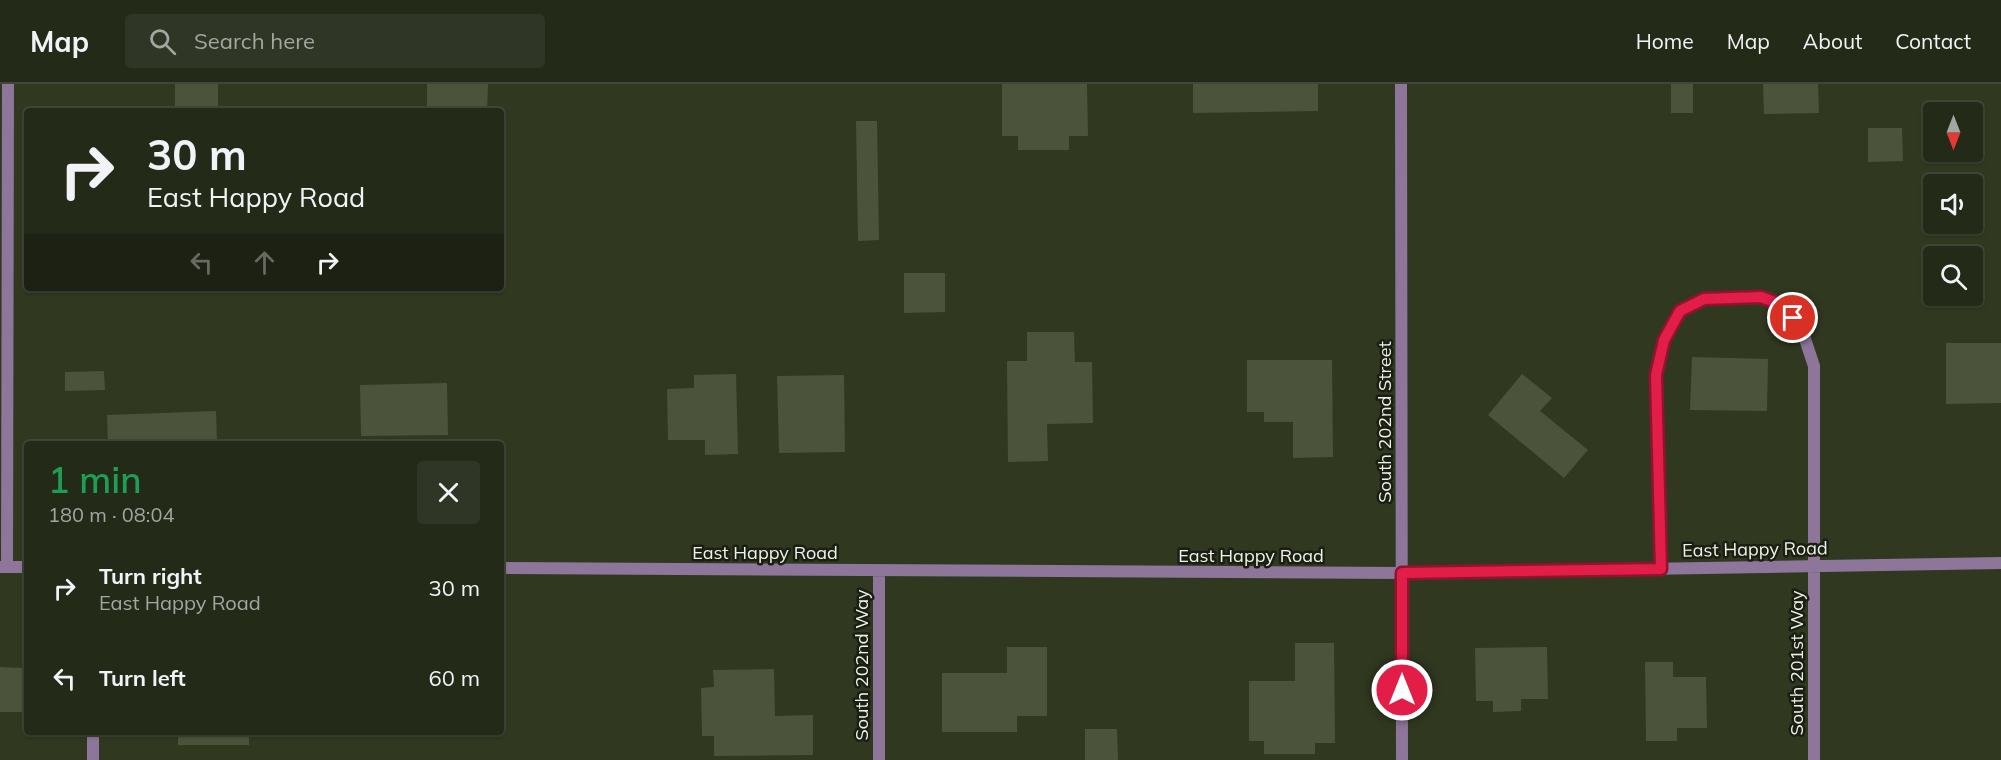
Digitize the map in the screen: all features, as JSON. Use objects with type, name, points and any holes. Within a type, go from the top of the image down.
[{"type":"street","points":[[8,84],[3,567],[24,567]]},
{"type":"street","name":"South 202nd Street","points":[[1401,84],[1402,760]]},
{"type":"street","name":"South 201st Way","points":[[1661,569],[1656,375],[1664,340],[1680,311],[1704,299],[1761,297],[1785,306],[1802,330],[1814,366],[1814,760]]},
{"type":"street","name":"East Happy Road","points":[[504,568],[1402,573],[2001,563]]},
{"type":"street","name":"South 202nd Way","points":[[879,570],[879,760]]},
{"type":"street","points":[[93,735],[93,760]]},
{"type":"building","points":[[175,84],[218,84],[218,108],[175,108]]},
{"type":"building","points":[[427,84],[488,84],[487,108],[427,108]]},
{"type":"building","points":[[1002,84],[1087,84],[1088,136],[1069,136],[1069,150],[1018,150],[1018,136],[1002,136]]},
{"type":"building","points":[[1193,84],[1318,84],[1318,111],[1193,113]]},
{"type":"building","points":[[1671,84],[1693,84],[1693,113],[1671,113]]},
{"type":"building","points":[[1763,84],[1818,84],[1819,113],[1764,114]]},
{"type":"building","points":[[856,121],[877,121],[879,240],[858,241]]},
{"type":"building","points":[[1868,128],[1902,128],[1903,161],[1868,162]]},
{"type":"building","points":[[904,273],[945,273],[945,312],[904,313]]},
{"type":"building","points":[[1027,332],[1074,332],[1075,362],[1092,362],[1093,423],[1047,424],[1048,461],[1008,462],[1007,361],[1027,361]]},
{"type":"building","points":[[1946,343],[2001,343],[2001,403],[1946,404]]},
{"type":"building","points":[[1692,357],[1768,359],[1767,411],[1690,410]]},
{"type":"building","points":[[1247,360],[1332,360],[1333,457],[1293,458],[1293,422],[1264,422],[1264,412],[1247,412]]},
{"type":"building","points":[[104,371],[105,390],[65,391],[65,372]]},
{"type":"building","points":[[736,374],[738,454],[705,455],[705,440],[668,440],[667,389],[694,388],[694,375]]},
{"type":"building","points":[[1522,374],[1552,398],[1540,411],[1588,450],[1564,478],[1488,415]]},
{"type":"building","points":[[844,375],[845,452],[779,453],[777,376]]},
{"type":"building","points":[[447,383],[448,435],[361,436],[360,385]]},
{"type":"building","points":[[216,411],[217,441],[108,441],[107,415]]},
{"type":"building","points":[[1295,643],[1334,643],[1335,743],[1315,743],[1315,754],[1264,754],[1264,741],[1249,741],[1249,681],[1295,681]]},
{"type":"building","points":[[1007,647],[1047,647],[1047,716],[1017,716],[1017,732],[942,732],[942,673],[1007,673]]},
{"type":"building","points":[[1547,647],[1548,699],[1521,699],[1521,711],[1493,712],[1493,701],[1476,701],[1475,648]]},
{"type":"building","points":[[1645,662],[1673,662],[1673,677],[1706,677],[1707,728],[1677,728],[1677,741],[1646,741]]},
{"type":"building","points":[[0,667],[23,668],[22,712],[0,712]]},
{"type":"building","points":[[774,669],[775,716],[813,715],[813,755],[714,756],[714,736],[702,736],[701,688],[714,687],[713,670]]},
{"type":"building","points":[[1085,729],[1117,729],[1118,760],[1085,760]]},
{"type":"building","points":[[178,735],[249,735],[249,745],[178,745]]},
{"type":"route","points":[[1402,690],[1402,573],[1661,569],[1656,375],[1664,340],[1680,311],[1704,299],[1761,297],[1785,306],[1793,318]]}]
